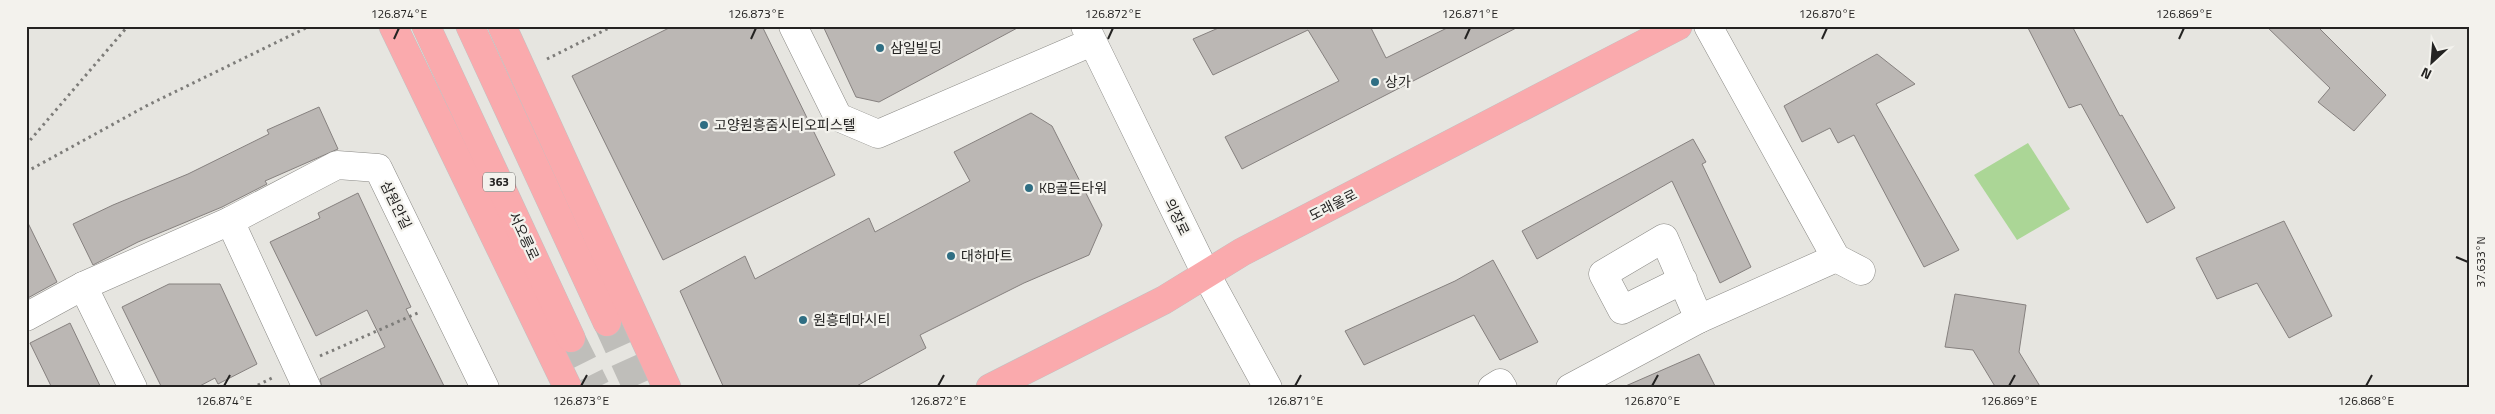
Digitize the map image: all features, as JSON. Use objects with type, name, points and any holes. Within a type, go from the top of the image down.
[{"type":"main road","points":[[393,26],[568,388]]},
{"type":"main road","name":"서오릉로","points":[[426,26],[571,338]]},
{"type":"main road","points":[[470,26],[607,322]]},
{"type":"main road","points":[[502,26],[667,388]]},
{"type":"main road","name":"도래울로","points":[[990,388],[1164,300],[1242,252],[1678,26]]},
{"type":"street","name":"의장로","points":[[793,26],[838,117],[878,134],[1089,34],[1206,274],[1268,388]]},
{"type":"street","points":[[1708,26],[1836,258],[1861,271]]},
{"type":"street","name":"삼원안길","points":[[26,317],[83,286],[230,221],[337,165],[378,168],[485,388]]},
{"type":"street","points":[[230,221],[302,377]]},
{"type":"street","points":[[1570,388],[1699,319],[1836,258]]},
{"type":"street","points":[[1683,280],[1699,319]]},
{"type":"street","points":[[83,286],[133,388]]},
{"type":"street","points":[[1492,388],[1500,383],[1504,388]]},
{"type":"path","points":[[26,145],[128,26]]},
{"type":"path","points":[[26,172],[148,105],[310,26]]},
{"type":"path","points":[[547,58],[613,26]]},
{"type":"path","points":[[252,388],[302,377],[443,302]]},
{"type":"green space","points":[[2028,143],[2070,209],[2017,240],[1974,175]]},
{"type":"building","name":"고양원흥줌시티오피스텔","points":[[673,26],[762,26],[835,175],[663,260],[572,76]]},
{"type":"building","name":"삼일빌딩","points":[[823,26],[1021,26],[879,102],[856,97]]},
{"type":"building","name":"상가","points":[[1223,26],[1370,26],[1386,58],[1451,26],[1520,26],[1242,169],[1225,137],[1339,81],[1308,30],[1213,75],[1193,39]]},
{"type":"building","points":[[2027,26],[2072,26],[2120,116],[2122,115],[2175,208],[2147,223],[2081,104],[2069,108]]},
{"type":"building","points":[[2266,26],[2317,26],[2386,95],[2354,131],[2318,102],[2330,88]]},
{"type":"building","points":[[1877,54],[1915,84],[1876,104],[1959,250],[1924,267],[1854,135],[1838,143],[1830,128],[1802,142],[1784,106]]},
{"type":"building","points":[[319,107],[338,149],[265,181],[267,184],[222,207],[138,242],[93,265],[73,224],[188,174],[269,134],[267,130]]},
{"type":"building","points":[[1031,113],[1052,126],[1102,225],[1089,255],[1024,283],[920,335],[926,348],[853,388],[724,388],[680,291],[745,256],[755,279],[869,218],[875,232],[970,181],[954,152]]},
{"type":"building","points":[[1693,139],[1706,162],[1702,164],[1751,267],[1720,283],[1672,181],[1537,259],[1522,231]]},
{"type":"building","points":[[358,193],[411,307],[406,309],[445,388],[322,388],[320,379],[385,347],[367,310],[316,336],[270,242],[320,218],[318,213]]},
{"type":"building","points":[[26,219],[57,282],[26,299]]},
{"type":"building","points":[[2284,221],[2332,316],[2289,338],[2257,283],[2217,299],[2196,258]]},
{"type":"building","points":[[1493,260],[1538,342],[1500,360],[1474,315],[1364,365],[1345,331],[1455,281]]},
{"type":"building","points":[[169,284],[220,284],[257,364],[218,384],[215,378],[196,388],[162,388],[122,307]]},
{"type":"building","points":[[1955,294],[2026,305],[2019,352],[2041,388],[1996,388],[1973,350],[1945,347]]},
{"type":"building","points":[[70,323],[101,388],[52,388],[30,343]]},
{"type":"building","points":[[1699,354],[1716,388],[1621,388]]},
{"type":"tunnel","points":[[607,322],[637,388]]},
{"type":"tunnel","points":[[571,338],[596,388]]},
{"type":"place","name":"삼일빌딩","points":[[880,48]]},
{"type":"place","name":"상가","points":[[1375,82]]},
{"type":"place","name":"고양원흥줌시티오피스텔","points":[[704,125]]},
{"type":"place","name":"KB골든타워","points":[[1029,188]]},
{"type":"place","name":"대하마트","points":[[951,256]]},
{"type":"place","name":"원흥테마시티","points":[[803,320]]}]
